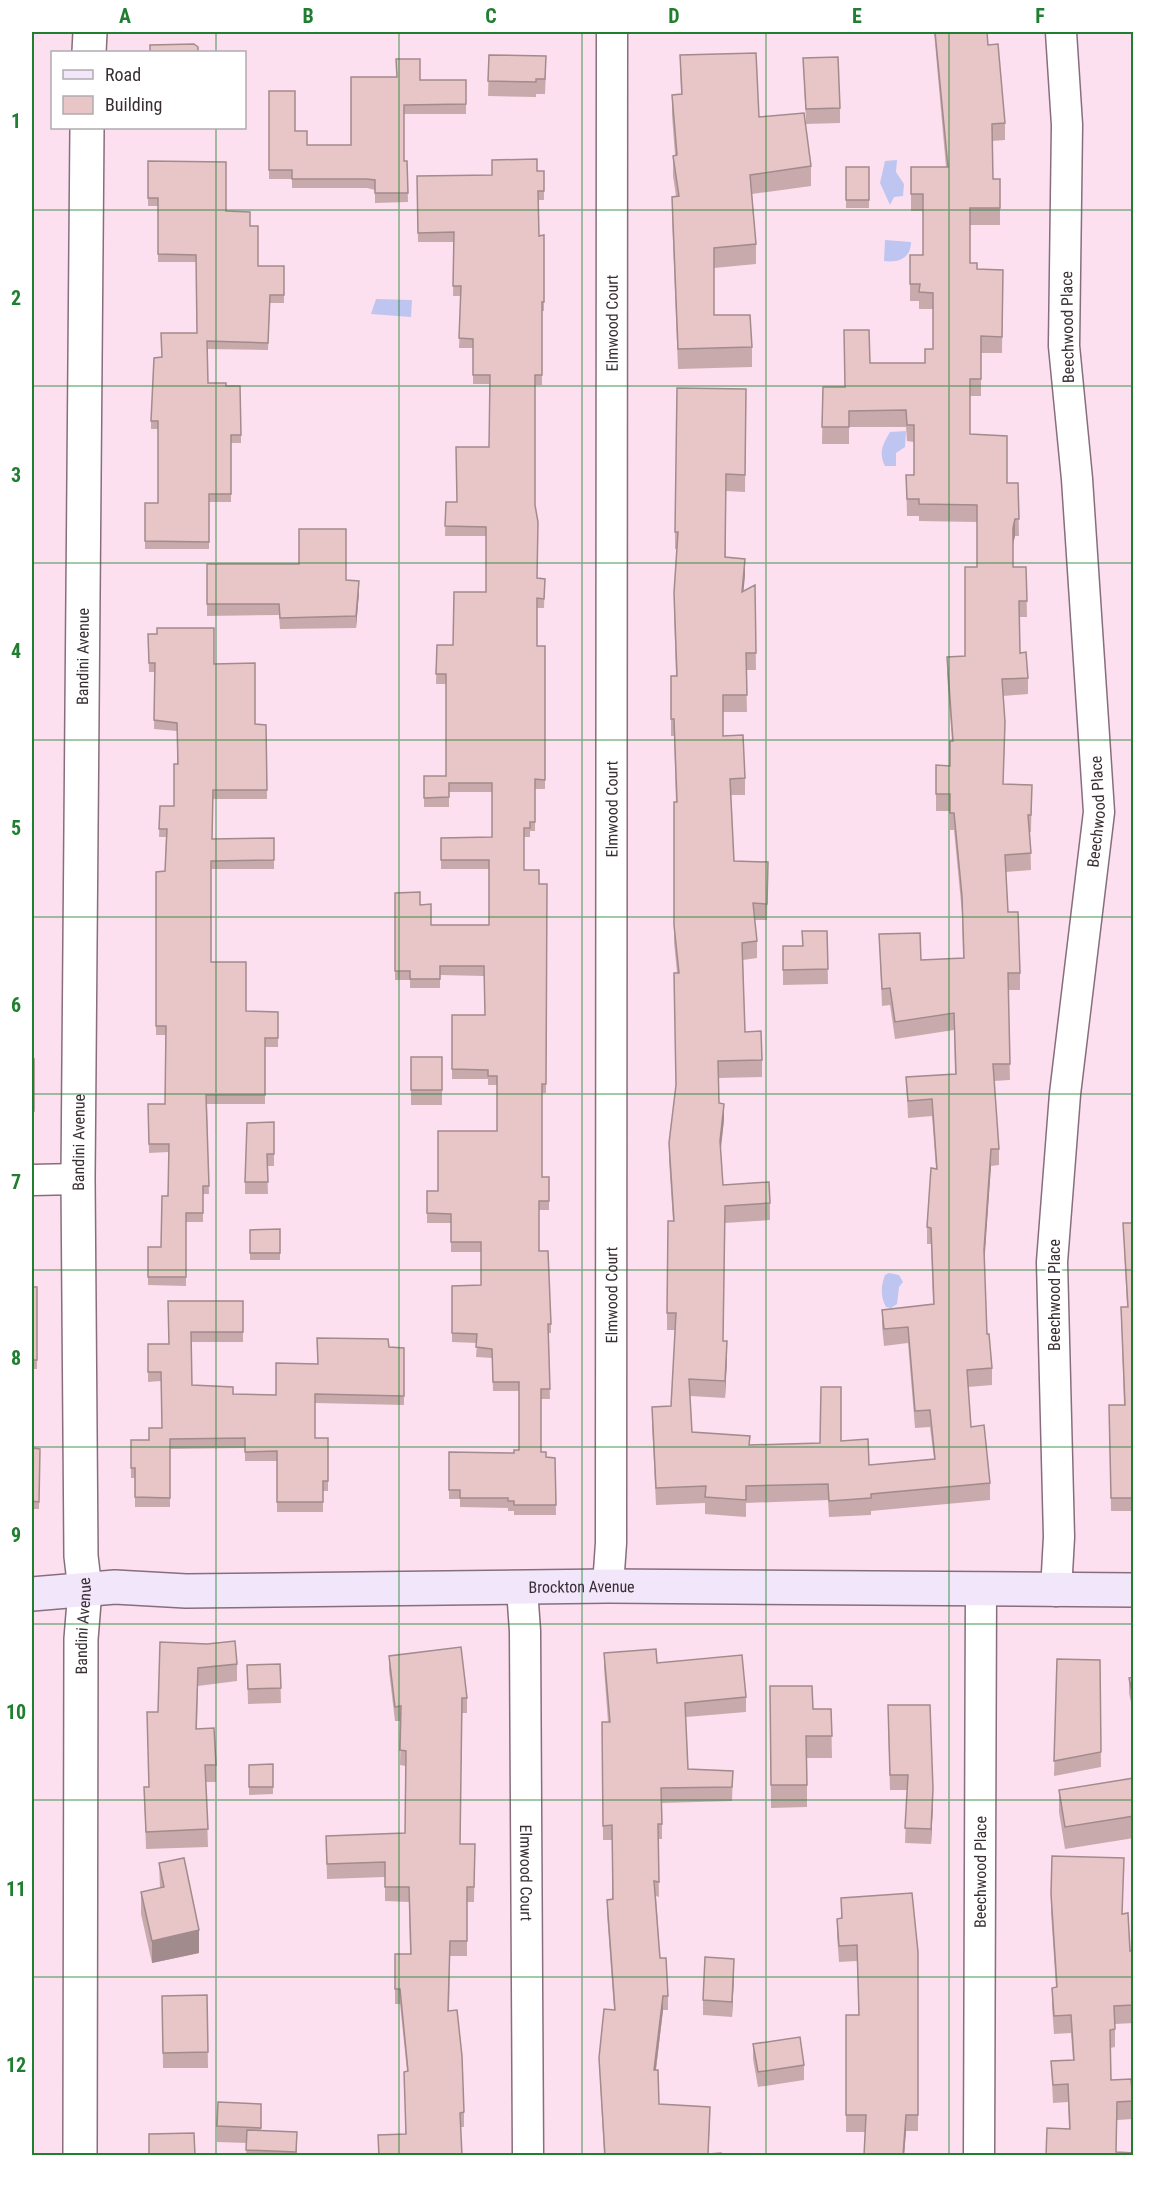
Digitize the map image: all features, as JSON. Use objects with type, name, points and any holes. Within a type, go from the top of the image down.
[{"type":"main road","name":"Brockton Avenue","points":[[32,1594],[115,1587],[186,1591],[608,1586],[1134,1590]]},
{"type":"street","points":[[89,51],[90,32]]},
{"type":"street","name":"Elmwood Court","points":[[608,1586],[611,1543],[612,32]]},
{"type":"street","name":"Beechwood Place","points":[[1056,1590],[1059,1537],[1052,1262],[1065,1094],[1099,812],[1079,503],[1064,346],[1067,125],[1061,32]]},
{"type":"street","name":"Bandini Avenue","points":[[80,2156],[81,1639],[86,1590],[81,1556],[78,1179],[87,129]]},
{"type":"street","points":[[32,1180],[78,1179]]},
{"type":"street","name":"Elmwood Court","points":[[522,1588],[525,1631],[528,2156]]},
{"type":"street","name":"Beechwood Place","points":[[979,2156],[981,1588]]},
{"type":"water","points":[[897,160],[896,172],[904,184],[903,196],[894,197],[890,205],[880,183],[885,161]]},
{"type":"water","points":[[885,240],[911,242],[909,252],[899,260],[884,261]]},
{"type":"water","points":[[376,299],[412,300],[411,317],[371,314]]},
{"type":"water","points":[[906,431],[905,447],[896,453],[896,466],[885,466],[882,449],[890,432]]},
{"type":"water","points":[[889,1273],[899,1275],[903,1282],[899,1287],[897,1304],[891,1308],[886,1307],[882,1291],[885,1275]]},
{"type":"building","points":[[935,32],[987,32],[988,45],[998,44],[1005,123],[992,124],[993,179],[1000,179],[1000,208],[970,208],[970,263],[977,263],[977,269],[1003,270],[1002,337],[981,336],[981,379],[970,379],[970,434],[1007,436],[1007,483],[1018,483],[1019,519],[1015,519],[1013,528],[1013,567],[1026,567],[1027,601],[1019,601],[1020,653],[1026,652],[1028,678],[1002,679],[1005,722],[1003,784],[1032,785],[1031,815],[1028,815],[1031,853],[1005,855],[1008,912],[1018,912],[1020,973],[1008,973],[1010,1064],[993,1064],[999,1149],[991,1149],[984,1250],[987,1334],[989,1334],[992,1368],[967,1370],[971,1427],[984,1425],[990,1483],[871,1494],[871,1498],[829,1501],[828,1484],[746,1486],[746,1500],[705,1497],[706,1486],[656,1488],[652,1407],[671,1406],[676,1313],[667,1313],[668,1221],[674,1221],[669,1143],[676,1085],[674,973],[679,973],[674,925],[674,802],[677,802],[674,719],[671,719],[671,676],[677,676],[674,593],[678,532],[675,532],[677,388],[746,389],[745,475],[726,474],[725,557],[745,559],[742,592],[755,585],[756,653],[746,653],[747,695],[723,695],[723,736],[743,735],[745,778],[730,779],[734,861],[768,862],[767,904],[753,903],[757,941],[742,943],[745,1032],[761,1031],[762,1060],[718,1061],[719,1103],[724,1104],[720,1141],[723,1185],[769,1182],[770,1203],[725,1206],[723,1341],[727,1341],[725,1381],[689,1379],[692,1432],[750,1436],[749,1445],[820,1443],[821,1387],[841,1387],[841,1441],[868,1439],[869,1465],[935,1459],[930,1410],[915,1411],[908,1327],[884,1329],[882,1310],[934,1304],[931,1228],[927,1227],[931,1168],[937,1169],[932,1099],[908,1101],[906,1077],[956,1074],[954,1013],[895,1022],[890,988],[882,989],[879,934],[920,933],[921,960],[964,958],[962,896],[954,813],[950,813],[950,794],[936,794],[936,765],[950,766],[950,741],[953,741],[947,657],[965,656],[965,567],[977,567],[977,505],[919,504],[919,499],[907,499],[906,475],[914,475],[914,425],[907,425],[906,410],[849,411],[849,427],[822,427],[823,387],[845,387],[844,330],[869,330],[870,363],[925,363],[925,349],[933,349],[933,293],[919,292],[920,284],[910,284],[910,255],[923,255],[923,194],[911,194],[911,167],[948,167]]},
{"type":"building","points":[[194,44],[198,47],[198,51],[150,51],[150,45]]},
{"type":"building","points":[[756,53],[759,117],[804,113],[811,166],[750,175],[756,244],[714,248],[714,315],[750,315],[752,347],[678,349],[672,197],[679,196],[673,156],[677,155],[672,95],[682,94],[680,55]]},
{"type":"building","points":[[489,55],[546,56],[545,79],[536,79],[536,82],[488,81]]},
{"type":"building","points":[[838,57],[840,108],[806,109],[803,58]]},
{"type":"building","points":[[396,59],[420,59],[420,80],[466,80],[466,104],[404,105],[404,161],[407,161],[408,193],[375,193],[375,180],[292,179],[292,170],[269,170],[269,91],[295,91],[295,131],[307,131],[307,145],[351,145],[351,77],[397,77]]},
{"type":"building","points":[[537,159],[537,171],[544,171],[544,191],[538,191],[539,236],[544,235],[544,302],[542,302],[542,375],[535,375],[535,505],[538,522],[537,578],[545,579],[544,599],[537,598],[537,646],[545,646],[545,780],[535,779],[535,822],[530,822],[530,828],[524,828],[524,870],[539,870],[539,884],[547,884],[546,1084],[542,1084],[542,1177],[549,1177],[549,1201],[539,1201],[539,1251],[548,1251],[551,1324],[548,1324],[550,1389],[541,1389],[541,1452],[546,1452],[546,1457],[555,1458],[556,1505],[514,1505],[514,1501],[508,1501],[508,1498],[460,1498],[460,1490],[449,1490],[449,1452],[514,1453],[514,1450],[519,1450],[519,1382],[493,1382],[492,1349],[476,1347],[477,1334],[452,1333],[452,1286],[481,1285],[481,1242],[451,1242],[451,1214],[427,1213],[427,1191],[438,1191],[438,1131],[497,1131],[497,1076],[488,1076],[488,1070],[452,1069],[452,1015],[485,1015],[484,966],[440,966],[440,979],[410,979],[410,971],[395,971],[395,893],[420,892],[420,905],[431,904],[431,925],[489,925],[489,860],[441,860],[441,838],[492,837],[492,783],[449,783],[449,797],[424,798],[424,776],[446,776],[446,674],[436,674],[437,645],[453,645],[454,592],[486,592],[486,527],[445,526],[446,502],[457,502],[456,447],[489,447],[490,375],[473,375],[473,339],[459,338],[461,286],[453,286],[454,232],[418,233],[417,176],[492,175],[492,160]]},
{"type":"building","points":[[148,161],[226,162],[226,211],[250,212],[250,226],[258,226],[258,266],[284,266],[284,295],[270,295],[268,343],[207,341],[208,383],[240,386],[241,435],[231,435],[231,494],[209,494],[209,542],[145,541],[145,503],[158,503],[158,421],[151,421],[154,358],[162,357],[161,333],[197,333],[196,255],[158,254],[158,198],[148,198]]},
{"type":"building","points":[[846,167],[869,167],[869,200],[846,200]]},
{"type":"building","points":[[299,529],[346,529],[346,580],[359,581],[356,616],[280,618],[279,604],[207,604],[207,564],[299,564]]},
{"type":"building","points":[[157,628],[214,628],[214,664],[255,663],[255,724],[266,725],[267,790],[213,790],[212,839],[274,838],[274,860],[211,861],[211,962],[246,962],[246,1011],[278,1012],[278,1038],[265,1038],[265,1095],[206,1095],[209,1186],[203,1186],[203,1213],[186,1213],[186,1277],[148,1277],[148,1247],[161,1247],[162,1196],[168,1196],[169,1144],[149,1144],[148,1104],[165,1104],[166,1026],[156,1026],[156,872],[165,871],[167,829],[159,829],[160,806],[174,806],[174,764],[178,764],[177,723],[154,720],[155,663],[149,663],[148,634],[157,634]]},
{"type":"building","points":[[802,931],[827,931],[828,969],[783,970],[783,946],[803,946]]},
{"type":"building","points":[[411,1057],[442,1057],[442,1090],[411,1090]]},
{"type":"building","points":[[32,1059],[34,1059],[34,1111],[32,1111]]},
{"type":"building","points":[[274,1122],[274,1154],[267,1154],[268,1182],[245,1182],[247,1123]]},
{"type":"building","points":[[1123,1223],[1134,1223],[1134,1498],[1111,1498],[1109,1405],[1125,1405],[1121,1307],[1128,1307]]},
{"type":"building","points":[[280,1229],[280,1253],[250,1253],[250,1230]]},
{"type":"building","points":[[32,1287],[37,1287],[37,1360],[32,1360]]},
{"type":"building","points":[[168,1301],[243,1301],[243,1332],[191,1332],[192,1385],[233,1387],[233,1394],[276,1395],[276,1363],[318,1364],[317,1338],[388,1339],[389,1347],[404,1348],[404,1396],[315,1394],[315,1438],[328,1438],[328,1481],[323,1481],[323,1502],[277,1502],[277,1451],[245,1452],[245,1438],[170,1439],[170,1498],[135,1497],[135,1468],[131,1468],[131,1440],[149,1440],[149,1428],[162,1428],[161,1372],[148,1372],[148,1344],[169,1344]]},
{"type":"building","points":[[32,1448],[40,1449],[39,1502],[32,1501]]},
{"type":"building","points":[[235,1641],[237,1664],[198,1668],[196,1729],[214,1728],[216,1765],[205,1765],[208,1829],[146,1832],[144,1787],[149,1787],[147,1712],[158,1712],[160,1642],[207,1644]]},
{"type":"building","points":[[461,1647],[467,1698],[462,1698],[460,1844],[475,1844],[474,1887],[467,1887],[467,1941],[450,1941],[448,2011],[457,2010],[462,2056],[464,2112],[460,2113],[462,2156],[379,2156],[378,2135],[406,2134],[404,2072],[408,2071],[400,1989],[395,1989],[395,1954],[411,1954],[409,1887],[385,1887],[385,1862],[327,1864],[326,1836],[405,1833],[406,1751],[400,1750],[401,1706],[395,1707],[389,1656]]},
{"type":"building","points":[[656,1649],[657,1663],[742,1655],[746,1697],[685,1703],[688,1769],[733,1771],[732,1787],[661,1788],[662,1824],[658,1824],[659,1882],[654,1881],[660,1958],[666,1958],[668,1996],[663,1996],[654,2070],[658,2070],[659,2104],[710,2107],[708,2154],[721,2153],[721,2156],[605,2156],[599,2058],[604,2009],[615,2010],[607,1900],[613,1899],[612,1825],[603,1826],[602,1722],[610,1722],[604,1653]]},
{"type":"building","points":[[1057,1659],[1100,1660],[1101,1752],[1054,1761]]},
{"type":"building","points":[[280,1664],[281,1688],[248,1689],[247,1665]]},
{"type":"building","points":[[1134,1677],[1134,1701],[1129,1678]]},
{"type":"building","points":[[770,1686],[812,1686],[813,1709],[831,1709],[832,1736],[806,1736],[807,1785],[771,1785]]},
{"type":"building","points":[[888,1705],[930,1705],[933,1789],[931,1829],[905,1828],[908,1775],[890,1775]]},
{"type":"building","points":[[273,1764],[273,1787],[249,1787],[249,1765]]},
{"type":"building","points":[[1134,1778],[1134,1816],[1065,1827],[1059,1790]]},
{"type":"building","points":[[1052,1856],[1124,1858],[1122,1914],[1128,1913],[1130,1951],[1134,1951],[1134,2005],[1114,2006],[1115,2029],[1110,2030],[1111,2080],[1131,2079],[1133,2101],[1117,2102],[1116,2152],[1134,2153],[1134,2156],[1046,2156],[1047,2128],[1070,2129],[1068,2084],[1053,2085],[1051,2061],[1074,2060],[1071,2015],[1054,2016],[1052,1988],[1057,1987],[1051,1894]]},
{"type":"building","points":[[184,1858],[199,1930],[152,1941],[141,1892],[164,1887],[159,1863]]},
{"type":"building","points":[[912,1893],[918,1952],[918,2115],[906,2115],[903,2156],[864,2156],[866,2115],[846,2115],[846,2015],[859,2015],[857,1945],[839,1946],[837,1919],[842,1918],[841,1898]]},
{"type":"building","points":[[705,1957],[734,1959],[732,2002],[703,2000]]},
{"type":"building","points":[[207,1995],[208,2052],[163,2053],[162,1996]]},
{"type":"building","points":[[800,2037],[804,2065],[758,2072],[753,2044]]},
{"type":"building","points":[[218,2102],[261,2104],[261,2128],[217,2126]]},
{"type":"building","points":[[247,2130],[297,2132],[296,2152],[246,2150]]},
{"type":"building","points":[[194,2133],[195,2156],[149,2156],[149,2134]]}]
